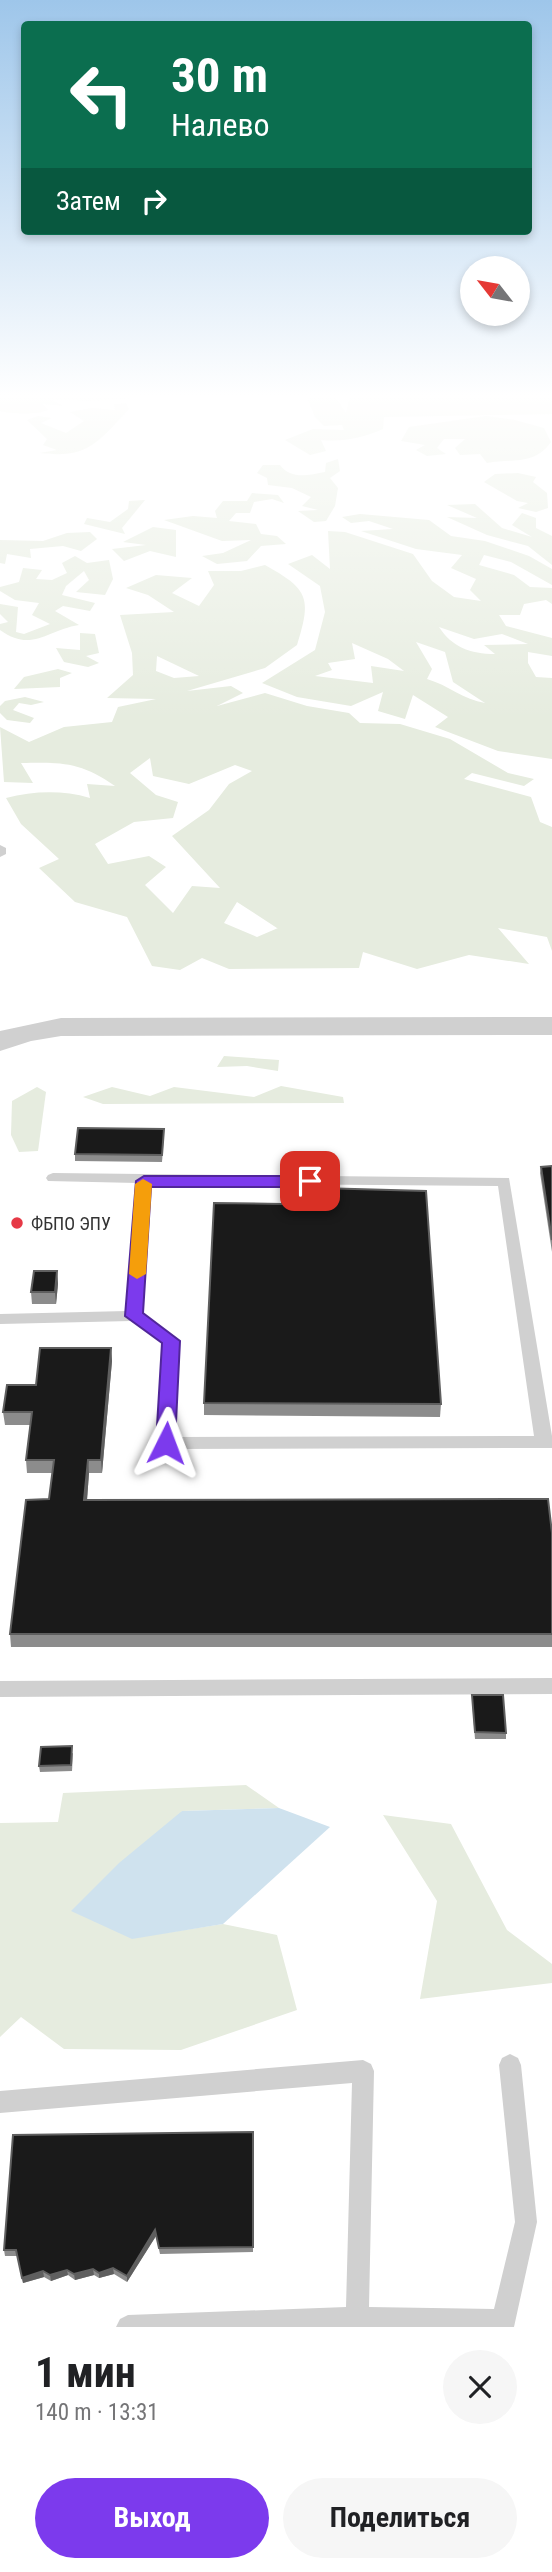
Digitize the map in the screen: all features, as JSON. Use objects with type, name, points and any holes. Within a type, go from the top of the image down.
[{"type":"street","points":[[0,1042],[24,1033],[61,1027],[552,1026]]},
{"type":"lane","points":[[0,848],[0,854]]},
{"type":"lane","points":[[0,1319],[134,1316],[171,1341],[166,1443],[548,1442],[504,1181],[144,1181],[53,1178]]},
{"type":"lane","points":[[134,1316],[144,1181]]},
{"type":"lane","points":[[0,1689],[552,1686]]},
{"type":"lane","points":[[128,2327],[357,2318],[501,2324],[526,2222],[510,2066]]},
{"type":"lane","points":[[0,2102],[363,2071],[357,2318]]},
{"type":"shaded area","points":[[129,502],[144,502],[122,528],[125,534],[84,524],[87,518],[110,522],[128,509]]},
{"type":"shaded area","points":[[223,502],[256,502],[250,513],[236,513],[229,521],[256,524],[261,534],[277,536],[286,544],[261,546],[247,561],[217,564],[202,556],[223,553],[251,540],[222,541],[164,520],[193,516],[217,518],[215,511]]},
{"type":"shaded area","points":[[306,502],[336,502],[326,521],[314,522],[298,511],[318,510],[302,506]]},
{"type":"shaded area","points":[[520,502],[548,502],[548,508],[536,512],[518,508],[528,503]]},
{"type":"shaded area","points":[[475,504],[502,528],[532,537],[512,525],[522,513],[536,518],[536,528],[552,536],[552,565],[528,546],[487,535],[447,517],[477,518],[447,505]]},
{"type":"shaded area","points":[[360,514],[429,520],[451,536],[485,541],[529,556],[552,569],[552,585],[511,562],[484,555],[479,565],[514,575],[530,587],[552,588],[552,604],[546,600],[524,604],[520,615],[499,615],[506,626],[552,638],[552,656],[528,652],[528,663],[536,677],[552,678],[552,759],[498,751],[435,727],[448,717],[413,695],[405,719],[378,711],[383,692],[351,706],[297,697],[262,683],[315,650],[325,612],[320,586],[288,564],[312,555],[330,569],[328,531],[345,532],[413,554],[432,581],[454,597],[481,601],[470,590],[476,579],[451,568],[462,555],[416,549],[361,531],[393,529],[369,521],[351,523],[342,517]],"holes":[[[439,627],[474,639],[502,634],[528,644],[484,645],[495,654],[478,653],[462,648],[450,640]],[[416,642],[445,652],[453,682],[485,703],[427,679],[432,669]],[[352,643],[388,659],[404,671],[371,666],[373,683],[315,676],[332,670],[328,663],[355,659]]]},
{"type":"shaded area","points":[[153,527],[176,530],[176,557],[150,551],[124,561],[112,549],[146,545],[123,542]]},
{"type":"shaded area","points":[[90,532],[97,539],[81,551],[63,546],[30,549],[31,558],[7,554],[5,564],[0,563],[0,540],[43,541],[67,533]]},
{"type":"shaded area","points":[[75,556],[87,563],[109,560],[113,579],[105,595],[76,592],[89,580],[84,571],[66,586],[62,595],[95,603],[90,611],[63,606],[55,611],[79,625],[31,640],[11,637],[0,630],[0,624],[8,622],[0,614],[0,604],[18,607],[16,632],[24,634],[50,624],[32,615],[39,603],[15,600],[0,591],[0,587],[19,582],[23,568],[42,570],[36,579],[52,580],[67,573],[62,563]]},
{"type":"shaded area","points":[[265,565],[298,588],[305,605],[297,645],[265,668],[187,691],[231,686],[243,693],[217,706],[265,693],[307,706],[349,713],[360,723],[400,724],[450,739],[508,773],[534,779],[524,786],[472,773],[464,779],[531,797],[540,822],[552,827],[552,951],[547,937],[498,928],[529,964],[469,955],[417,969],[363,952],[359,968],[229,969],[202,958],[180,970],[152,966],[127,917],[75,902],[39,868],[59,859],[21,824],[6,798],[48,792],[90,798],[87,784],[115,786],[81,768],[48,763],[21,763],[33,783],[4,782],[0,727],[29,742],[64,727],[112,722],[118,707],[156,699],[107,698],[133,675],[132,653],[120,615],[174,612],[148,595],[126,588],[156,575],[192,578],[172,593],[199,606],[214,585],[208,571],[241,571]],"holes":[[[157,656],[199,676],[174,678],[156,671]],[[150,758],[153,776],[189,784],[235,765],[252,771],[229,784],[209,810],[172,836],[220,888],[192,886],[173,913],[145,885],[166,867],[149,856],[108,864],[95,844],[134,822],[173,818],[178,802],[156,795],[130,773]],[[237,902],[278,928],[257,937],[224,923]]]},
{"type":"shaded area","points":[[80,633],[95,634],[99,653],[86,656],[99,663],[88,667],[64,662],[56,648],[80,650]]},
{"type":"shaded area","points":[[58,669],[72,673],[60,678],[60,687],[14,689],[24,677]]},
{"type":"shaded area","points":[[25,697],[44,702],[31,705],[19,703],[13,710],[34,718],[30,723],[7,720],[0,713],[0,706],[5,701]]},
{"type":"shaded area","points":[[224,1056],[279,1060],[278,1071],[247,1066],[217,1067]]},
{"type":"shaded area","points":[[281,1086],[343,1097],[344,1103],[103,1104],[83,1097],[112,1087],[150,1096],[174,1087],[254,1097]]},
{"type":"shaded area","points":[[37,1087],[46,1092],[38,1151],[19,1152],[11,1135],[12,1101]]},
{"type":"shaded area","points":[[246,1785],[279,1808],[182,1811],[132,1938],[223,1924],[277,1935],[297,2010],[181,2050],[64,2049],[21,2017],[0,2037],[0,1823],[58,1822],[63,1793]]},
{"type":"shaded area","points":[[383,1815],[451,1824],[507,1930],[552,1964],[552,1983],[420,1999],[437,1901]]},
{"type":"water","points":[[279,1808],[330,1827],[223,1924],[132,1939],[71,1911],[119,1863],[182,1811]]},
{"type":"building","points":[[78,1128],[164,1129],[162,1155],[75,1154]]},
{"type":"building","points":[[552,1166],[552,1240],[541,1167]]},
{"type":"building","points":[[282,1187],[426,1191],[441,1404],[204,1403],[214,1203],[282,1204]]},
{"type":"building","points":[[34,1271],[57,1271],[55,1292],[31,1292]]},
{"type":"building","points":[[40,1348],[111,1348],[101,1460],[88,1460],[84,1500],[548,1499],[552,1533],[552,1634],[10,1634],[26,1500],[49,1499],[54,1460],[26,1460],[32,1412],[3,1412],[7,1385],[36,1385]]},
{"type":"building","points":[[472,1695],[503,1695],[506,1733],[475,1732]]},
{"type":"building","points":[[72,1746],[71,1765],[39,1766],[41,1747]]},
{"type":"building","points":[[253,2132],[253,2247],[159,2248],[155,2230],[127,2276],[113,2268],[99,2273],[93,2269],[74,2274],[67,2270],[50,2275],[43,2271],[22,2278],[16,2250],[4,2250],[13,2135]]},
{"type":"slow traffic","points":[[137,1274],[143,1184]]},
{"type":"place","name":"ФБПО ЭПУ","points":[[17,1223]]},
{"type":"route","points":[[166,1443],[171,1341],[134,1316],[144,1181],[310,1181]]}]
